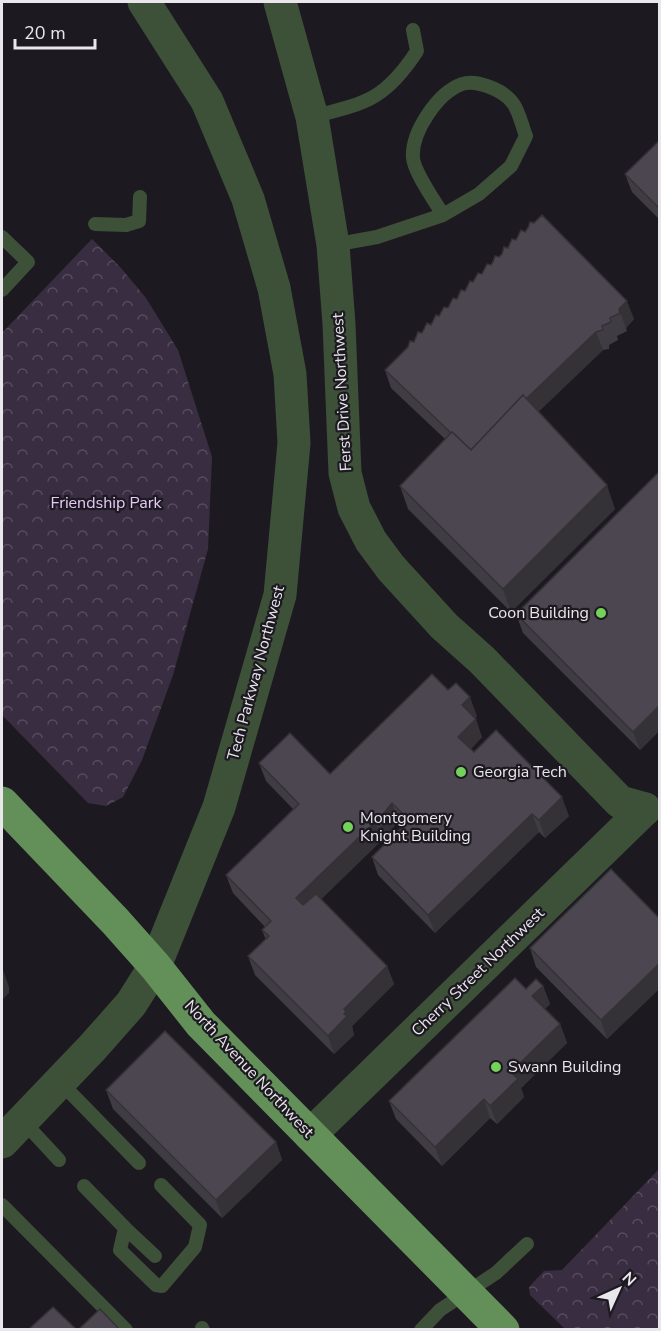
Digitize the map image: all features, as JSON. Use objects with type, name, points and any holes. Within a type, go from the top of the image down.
[{"type":"highway","name":"North Avenue Northwest","points":[[2,803],[107,912],[155,966],[201,1024],[503,1329]]},
{"type":"street","name":"Tech Parkway Northwest","points":[[12,1131],[131,1004],[155,966],[219,807],[280,595],[294,443],[288,363],[274,288],[248,199],[207,101],[144,2]]},
{"type":"street","name":"Ferst Drive Northwest","points":[[280,2],[312,117],[333,245],[339,324],[345,473],[354,508],[371,541],[391,568],[444,626],[482,660],[620,802],[645,809]]},
{"type":"street","name":"Cherry Street Northwest","points":[[310,1135],[645,809]]},
{"type":"lane","points":[[312,117],[361,104],[385,90],[404,71],[417,51],[413,30]]},
{"type":"lane","points":[[333,245],[377,237],[443,215],[479,194],[511,166],[526,136],[513,102],[492,86],[462,84],[439,100],[418,128],[413,159],[425,186],[443,215]]},
{"type":"lane","points":[[95,224],[126,225],[139,221],[140,197]]},
{"type":"lane","points":[[2,237],[28,262],[2,290]]},
{"type":"lane","points":[[60,1082],[139,1163]]},
{"type":"lane","points":[[12,1131],[59,1160]]},
{"type":"lane","points":[[125,1228],[120,1250],[156,1285],[162,1287],[195,1247],[200,1225],[161,1185]]},
{"type":"lane","points":[[84,1186],[155,1256]]},
{"type":"lane","points":[[2,1205],[126,1329]]},
{"type":"lane","points":[[421,1329],[440,1310],[496,1273],[527,1244]]},
{"type":"green space","name":"Friendship Park","points":[[92,239],[121,268],[146,298],[178,350],[212,457],[208,549],[173,675],[142,760],[123,797],[106,806],[88,803],[2,715],[2,333]]},
{"type":"green space","points":[[659,1169],[659,1329],[565,1329],[530,1295],[529,1287],[544,1271],[562,1270]]},
{"type":"building","points":[[660,140],[660,209],[625,174]]},
{"type":"building","points":[[542,215],[627,301],[619,309],[620,313],[610,318],[611,322],[602,326],[603,330],[596,332],[526,399],[523,395],[471,450],[385,370],[408,347],[410,341],[414,342],[418,332],[422,333],[427,323],[431,325],[436,315],[439,316],[444,307],[448,308],[453,298],[457,299],[461,290],[465,291],[470,281],[473,282],[478,273],[482,274],[487,264],[491,265],[495,256],[499,257],[502,254],[504,247],[508,248],[512,239],[516,240],[521,230],[525,232],[530,222],[534,223]]},
{"type":"building","points":[[523,395],[607,485],[503,589],[400,486],[452,432],[471,450]]},
{"type":"building","name":"Coon Building","points":[[660,471],[660,705],[633,732],[516,614]]},
{"type":"building","points":[[432,674],[448,690],[456,683],[470,697],[462,705],[476,719],[458,737],[474,752],[496,730],[562,797],[539,820],[532,814],[428,915],[372,857],[409,820],[392,803],[384,813],[390,819],[381,827],[375,822],[296,898],[303,905],[316,894],[387,966],[344,1009],[346,1012],[344,1014],[347,1016],[328,1036],[248,956],[269,936],[262,930],[271,921],[226,875],[299,804],[259,763],[290,733],[330,774]]},
{"type":"building","points":[[611,869],[660,919],[660,963],[601,1020],[530,948]]},
{"type":"building","name":"Swann Building","points":[[515,978],[526,989],[536,979],[543,986],[532,996],[560,1024],[511,1072],[518,1079],[490,1106],[484,1099],[435,1147],[389,1101]]},
{"type":"building","points":[[165,1031],[276,1142],[216,1200],[106,1090]]},
{"type":"building","points":[[53,1307],[76,1329],[29,1329]]},
{"type":"building","points":[[100,1309],[119,1329],[79,1329]]},
{"type":"place","name":"Coon Building","points":[[601,613]]},
{"type":"place","name":"Georgia Tech","points":[[461,772]]},
{"type":"place","name":"Montgomery Knight Building","points":[[348,827]]},
{"type":"place","name":"Swann Building","points":[[496,1067]]}]
